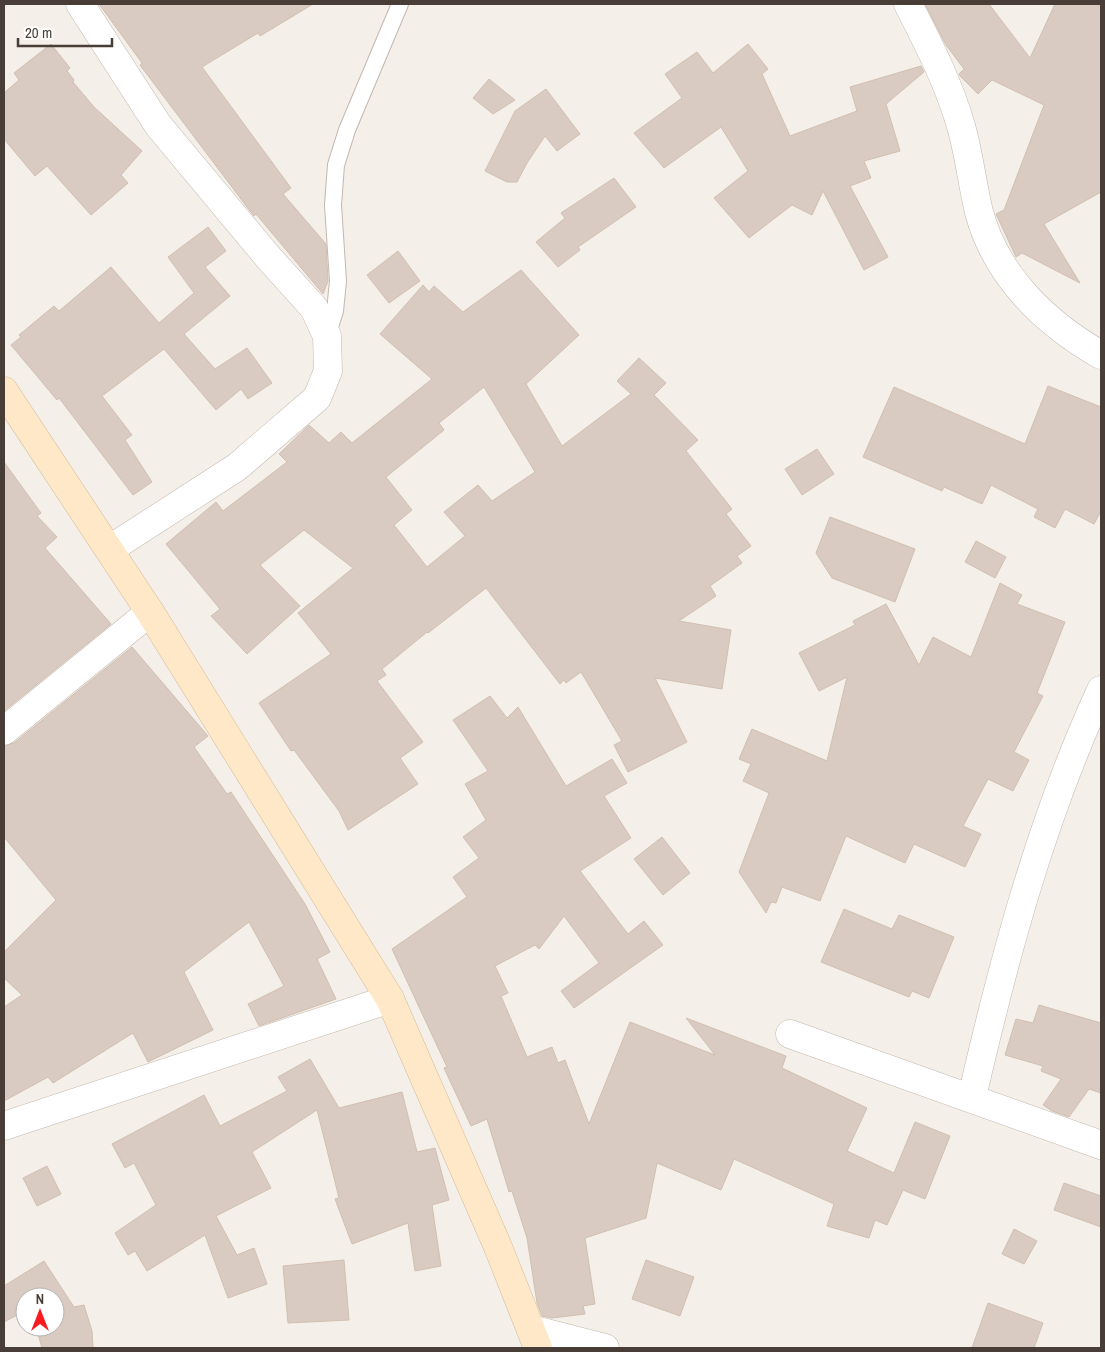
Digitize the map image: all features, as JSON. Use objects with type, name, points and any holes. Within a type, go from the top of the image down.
[{"type":"main road","points":[[4,391],[150,612],[390,999],[534,1339]]},
{"type":"street","points":[[80,4],[158,125],[268,257],[314,308],[327,336],[328,371],[317,398],[237,467],[110,549]]},
{"type":"street","points":[[908,4],[934,57],[961,125],[979,211],[998,261],[1026,298],[1077,341],[1101,355]]},
{"type":"street","points":[[4,731],[150,612]]},
{"type":"street","points":[[972,1097],[998,985],[1044,832],[1101,690]]},
{"type":"street","points":[[4,1126],[390,999]]},
{"type":"street","points":[[790,1034],[972,1097],[1101,1145]]},
{"type":"street","points":[[534,1339],[605,1348]]},
{"type":"lane","points":[[327,336],[335,311],[338,281],[333,205],[336,165],[347,130],[400,4]]},
{"type":"building","points":[[99,4],[313,4],[260,36],[258,33],[202,67],[291,188],[283,194],[326,244],[328,281],[323,294],[256,214],[254,216],[247,207],[140,65],[142,63]]},
{"type":"building","points":[[925,4],[989,4],[1030,58],[1055,4],[1101,4],[1101,192],[1044,224],[1080,283],[1022,253],[1016,257],[996,214],[1004,210],[1044,105],[992,80],[978,94],[960,76],[959,74],[964,69],[946,45]]},
{"type":"building","points":[[51,44],[70,68],[67,71],[74,80],[73,82],[94,107],[142,151],[121,175],[128,183],[91,215],[47,166],[35,176],[4,139],[4,93],[19,80],[14,73]]},
{"type":"building","points":[[748,44],[768,69],[762,74],[790,136],[857,111],[850,87],[921,66],[924,72],[886,104],[900,151],[864,161],[871,178],[850,186],[888,257],[864,270],[823,191],[812,215],[792,205],[749,238],[714,198],[748,171],[721,127],[664,168],[634,133],[682,98],[665,74],[697,52],[713,73]]},
{"type":"building","points":[[489,79],[515,100],[493,114],[473,98]]},
{"type":"building","points":[[546,89],[580,134],[557,151],[545,136],[517,182],[507,182],[485,171],[515,111]]},
{"type":"building","points":[[614,178],[636,207],[578,247],[580,250],[558,267],[536,242],[565,218],[561,213]]},
{"type":"building","points":[[208,227],[226,251],[205,267],[230,296],[184,334],[215,369],[247,348],[272,383],[248,399],[241,389],[216,410],[164,349],[102,396],[132,435],[125,440],[152,482],[133,495],[59,398],[57,400],[11,345],[21,337],[19,335],[54,306],[59,311],[111,267],[159,323],[194,293],[168,257]]},
{"type":"building","points":[[398,251],[420,281],[389,303],[367,275]]},
{"type":"building","points":[[521,270],[579,335],[526,384],[562,446],[631,394],[617,381],[639,358],[666,383],[654,395],[698,440],[686,451],[732,509],[726,514],[751,546],[737,556],[742,563],[710,586],[716,596],[679,621],[731,630],[722,689],[655,678],[687,742],[628,772],[614,745],[622,741],[581,672],[566,683],[564,680],[560,684],[486,588],[427,632],[382,669],[386,675],[377,681],[423,742],[400,758],[418,784],[348,830],[339,811],[294,750],[291,751],[259,703],[331,654],[298,613],[353,568],[304,530],[260,565],[300,606],[247,654],[211,616],[220,609],[166,544],[216,502],[223,511],[287,462],[279,454],[309,425],[329,443],[341,432],[352,443],[432,379],[380,334],[423,285],[429,292],[434,286],[463,312]],"holes":[[[484,387],[535,472],[492,501],[478,485],[444,512],[465,536],[427,567],[394,525],[412,510],[386,477],[444,430],[439,423]]]},
{"type":"building","points":[[1048,386],[1101,407],[1101,511],[1094,524],[1065,509],[1055,528],[1034,517],[1038,509],[991,485],[982,504],[944,487],[942,491],[863,457],[894,387],[1025,444]]},
{"type":"building","points":[[817,449],[834,474],[802,495],[785,469]]},
{"type":"building","points":[[4,462],[41,513],[37,516],[57,537],[45,548],[111,624],[4,711]]},
{"type":"building","points":[[830,517],[915,549],[895,602],[832,578],[816,553]]},
{"type":"building","points":[[976,541],[1006,557],[995,578],[965,562]]},
{"type":"building","points":[[1000,583],[1022,595],[1017,604],[1065,622],[1037,693],[1043,696],[1014,752],[1029,760],[1013,791],[988,779],[963,826],[981,834],[965,867],[914,844],[905,863],[846,836],[820,901],[782,887],[776,903],[771,902],[766,913],[739,872],[769,793],[743,781],[751,764],[739,759],[752,729],[827,761],[847,677],[819,691],[799,653],[855,625],[853,621],[886,604],[919,665],[933,637],[971,657]]},
{"type":"building","points":[[132,647],[208,736],[194,747],[227,794],[231,792],[305,904],[330,952],[317,959],[336,999],[259,1026],[248,1004],[284,986],[249,922],[184,972],[213,1030],[148,1062],[133,1033],[53,1083],[48,1077],[4,1101],[4,1007],[22,995],[4,978],[4,952],[56,900],[4,837],[4,746],[14,743]]},
{"type":"building","points":[[490,696],[507,718],[518,707],[566,786],[612,759],[627,783],[604,796],[631,838],[580,871],[628,934],[644,921],[663,945],[574,1008],[561,991],[599,963],[564,916],[539,949],[535,945],[495,966],[508,993],[501,996],[527,1057],[552,1047],[558,1063],[565,1060],[589,1124],[630,1022],[715,1055],[686,1018],[786,1056],[782,1068],[867,1108],[847,1151],[894,1173],[915,1122],[950,1136],[925,1199],[903,1190],[887,1225],[875,1220],[869,1238],[827,1226],[834,1204],[734,1159],[721,1190],[657,1163],[646,1218],[585,1238],[595,1304],[583,1306],[585,1314],[552,1318],[542,1316],[537,1303],[527,1238],[512,1191],[509,1192],[487,1119],[471,1126],[444,1068],[447,1067],[392,949],[467,897],[453,877],[479,858],[463,837],[486,820],[465,784],[488,771],[453,720]]},
{"type":"building","points":[[662,837],[690,873],[663,895],[634,859]]},
{"type":"building","points":[[844,909],[892,929],[899,915],[954,937],[929,998],[912,991],[909,997],[821,962]]},
{"type":"building","points":[[1039,1005],[1101,1023],[1101,1093],[1089,1089],[1069,1117],[1052,1111],[1043,1105],[1061,1079],[1041,1071],[1043,1066],[1005,1055],[1016,1019],[1033,1023]]},
{"type":"building","points":[[310,1059],[339,1108],[402,1092],[417,1152],[435,1148],[449,1200],[432,1205],[441,1266],[415,1271],[408,1223],[352,1244],[335,1199],[339,1198],[317,1110],[252,1152],[271,1188],[216,1216],[237,1255],[254,1248],[267,1284],[228,1298],[205,1235],[147,1271],[135,1251],[128,1255],[115,1233],[156,1205],[134,1163],[125,1168],[112,1144],[204,1095],[220,1126],[287,1091],[278,1077]]},
{"type":"building","points":[[47,1166],[61,1194],[37,1206],[23,1178]]},
{"type":"building","points":[[1064,1183],[1101,1196],[1101,1227],[1054,1210]]},
{"type":"building","points":[[1014,1229],[1037,1241],[1024,1264],[1002,1254]]},
{"type":"building","points":[[344,1260],[349,1320],[288,1323],[283,1266]]},
{"type":"building","points":[[646,1260],[694,1277],[680,1316],[632,1299]]},
{"type":"building","points":[[44,1261],[61,1287],[15,1287],[15,1316],[4,1322],[4,1286]]},
{"type":"building","points":[[65,1293],[74,1307],[84,1305],[92,1331],[93,1348],[42,1348],[39,1337],[65,1337]]},
{"type":"building","points":[[988,1303],[1043,1323],[1034,1348],[972,1348]]}]
